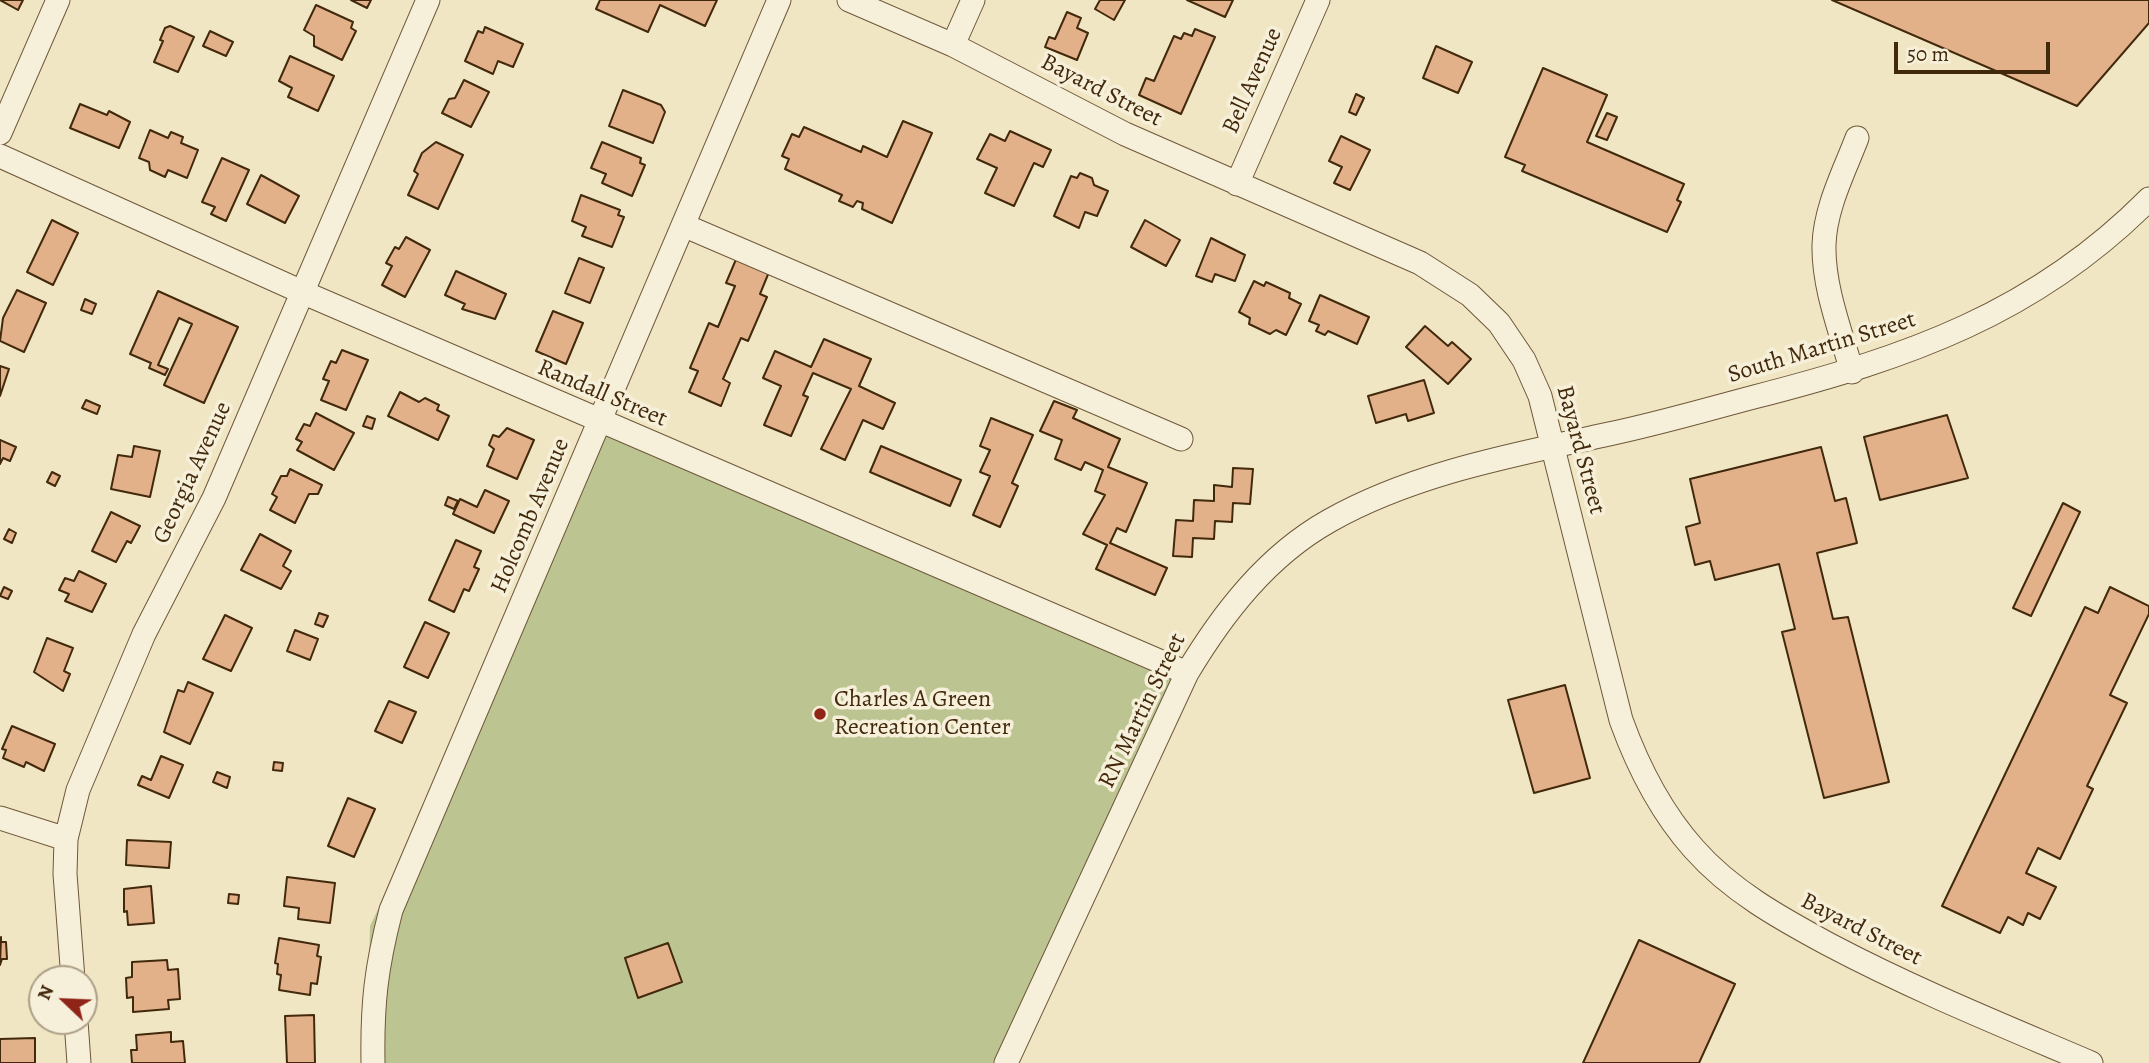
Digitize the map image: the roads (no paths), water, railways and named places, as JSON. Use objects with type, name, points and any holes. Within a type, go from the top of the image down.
[{"type":"street","points":[[0,132],[58,0]]},
{"type":"street","name":"Georgia Avenue","points":[[72,965],[65,874],[66,839],[78,790],[144,634],[214,498],[428,0]]},
{"type":"street","name":"Holcomb Avenue","points":[[373,1063],[372,1002],[379,957],[391,910],[779,0]]},
{"type":"street","name":"Bayard Street","points":[[849,0],[953,45],[1125,134],[1420,263],[1470,295],[1499,323],[1524,360],[1541,396],[1621,720],[1637,763],[1659,804],[1694,850],[1741,893],[1791,924],[1893,978],[2091,1063]]},
{"type":"street","points":[[953,45],[973,0]]},
{"type":"street","name":"Bell Avenue","points":[[1237,184],[1318,0]]},
{"type":"street","points":[[1852,372],[1828,283],[1824,246],[1830,207],[1857,138]]},
{"type":"street","name":"Randall Street","points":[[0,156],[302,292],[1187,673]]},
{"type":"street","name":"South Martin Street","points":[[1554,446],[1632,429],[1852,372],[1926,346],[1998,312],[2063,271],[2125,223],[2149,199]]},
{"type":"street","points":[[683,225],[1181,439]]},
{"type":"street","name":"RN Martin Street","points":[[1006,1063],[1187,673],[1215,627],[1250,585],[1290,548],[1328,521],[1408,484],[1554,446]]},
{"type":"street","points":[[0,818],[66,839]]},
{"type":"street","points":[[77,1035],[79,1063]]},
{"type":"place","name":"Charles A Green Recreation Center","points":[[820,714]]}]
